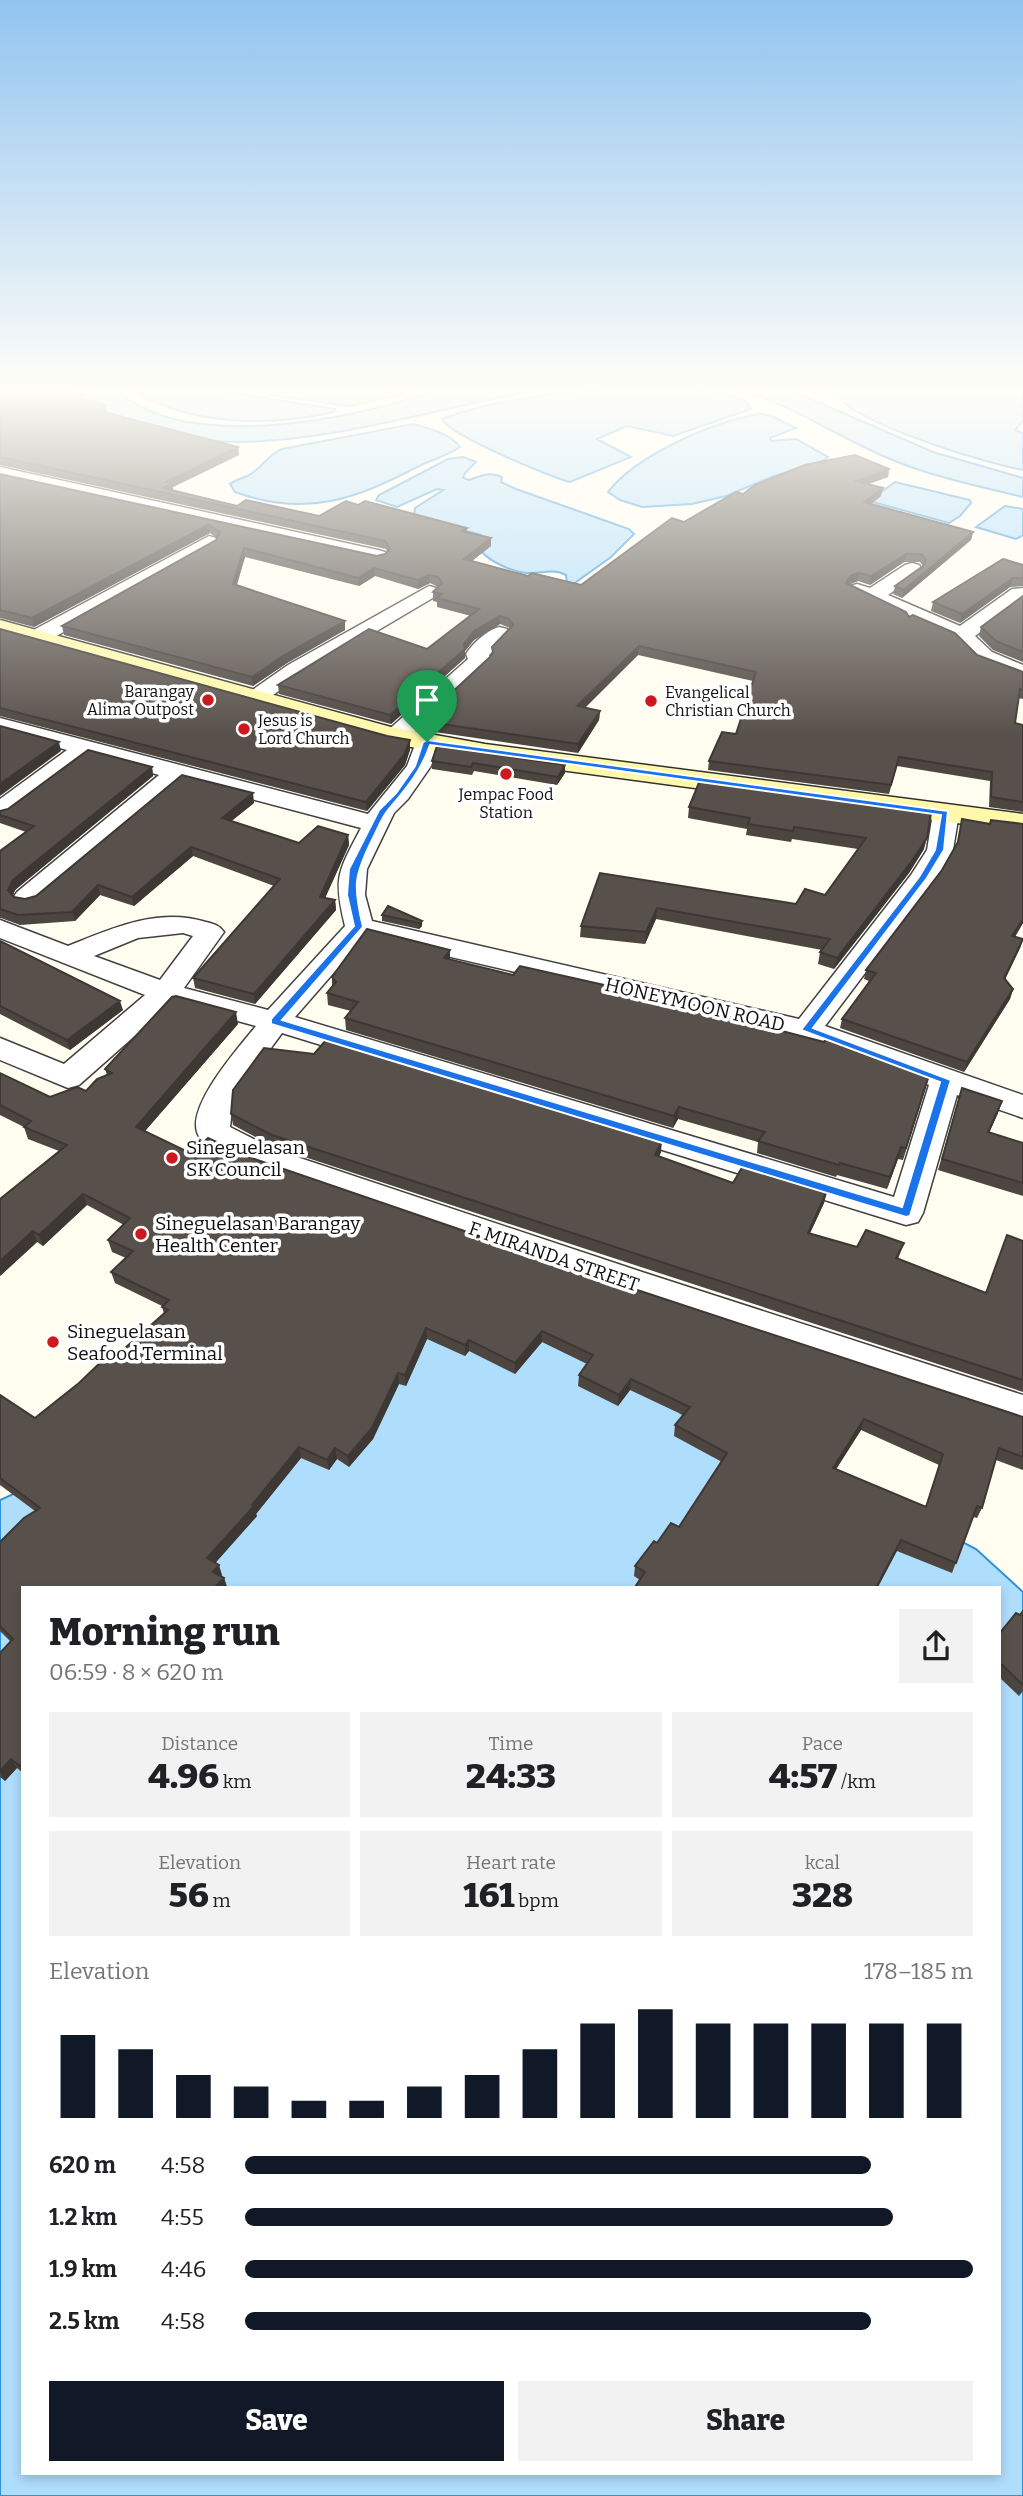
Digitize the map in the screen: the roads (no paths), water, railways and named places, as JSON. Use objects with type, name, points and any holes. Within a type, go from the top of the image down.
[{"type":"main road","points":[[0,627],[395,737],[1023,824]]},
{"type":"street","points":[[139,503],[377,556]]},
{"type":"street","points":[[36,638],[209,542]]},
{"type":"street","points":[[912,569],[865,593],[962,635],[984,657],[1023,673]]},
{"type":"street","points":[[253,698],[294,670],[429,592]]},
{"type":"street","points":[[962,635],[1019,593]]},
{"type":"street","points":[[395,737],[480,660],[477,654],[499,634]]},
{"type":"street","points":[[0,725],[376,824]]},
{"type":"street","points":[[275,1021],[359,927],[351,895],[353,869],[383,810],[399,794],[419,766],[427,742]]},
{"type":"street","points":[[0,811],[86,748]]},
{"type":"street","points":[[27,898],[179,771]]},
{"type":"street","points":[[806,1030],[923,878],[940,850],[946,813]]},
{"type":"street","points":[[0,1048],[68,1078],[166,992],[210,932],[185,924],[133,930],[68,956]]},
{"type":"street","name":"HONEYMOON ROAD","points":[[359,927],[806,1030],[1023,1107]]},
{"type":"street","points":[[0,928],[166,992],[275,1021],[906,1213],[946,1080]]},
{"type":"street","name":"F. MIRANDA STREET","points":[[275,1021],[217,1099],[213,1132],[261,1157],[642,1286],[1023,1410]]},
{"type":"water","points":[[386,503],[405,503],[397,507]]},
{"type":"water","points":[[422,503],[557,503],[629,529],[634,534],[611,557],[572,585],[567,584],[566,575],[561,573],[527,573],[502,566],[481,551],[481,535],[414,516],[415,508]]},
{"type":"water","points":[[631,503],[694,503],[692,504],[642,507]]},
{"type":"water","points":[[878,503],[971,503],[960,516],[949,523]]},
{"type":"water","points":[[1005,506],[1023,509],[1023,535],[1016,539],[976,527]]},
{"type":"water","points":[[364,1334],[600,1342],[742,1467],[683,1586],[21,1586],[21,2475],[1001,2475],[1001,1586],[847,1586],[914,1517],[976,1549],[1023,1592],[1023,2496],[0,2496],[0,1500]]},
{"type":"place","name":"Barangay Alima Outpost","points":[[208,700]]},
{"type":"place","name":"Evangelical Christian Church","points":[[651,701]]},
{"type":"place","name":"Jesus is Lord Church","points":[[244,729]]},
{"type":"place","name":"Jempac Food Station","points":[[506,774]]},
{"type":"place","name":"Sineguelasan SK Council","points":[[172,1158]]},
{"type":"place","name":"Sineguelasan Barangay Health Center","points":[[141,1234]]},
{"type":"place","name":"Sineguelasan Seafood Terminal","points":[[53,1342]]}]
